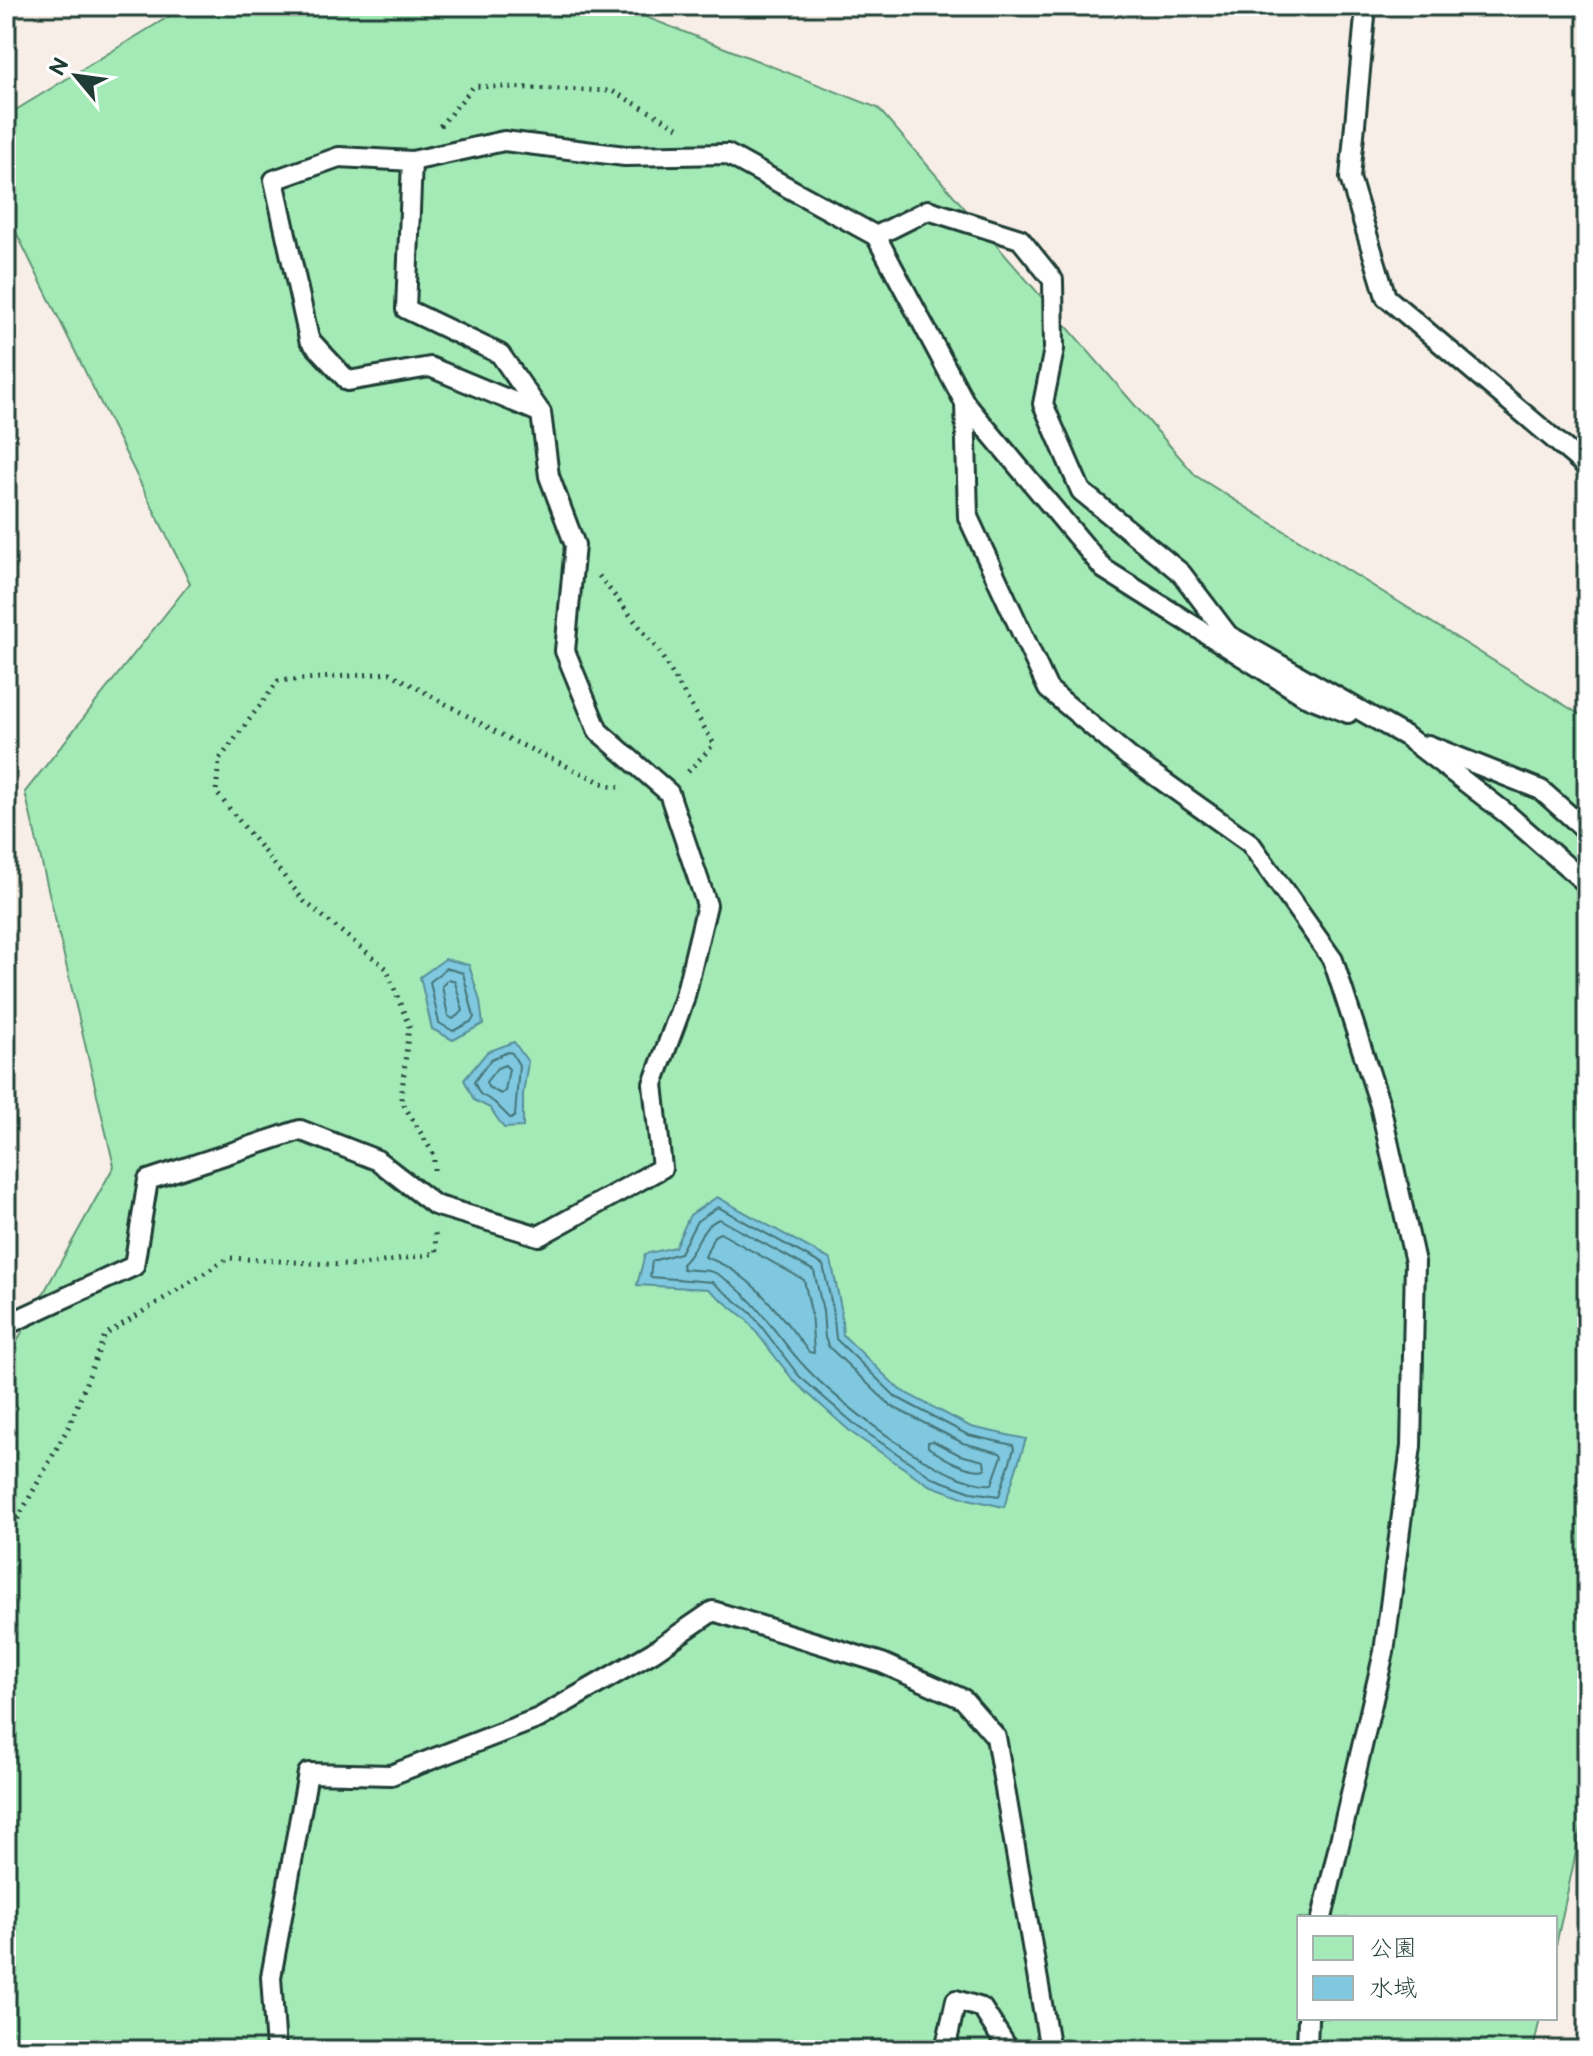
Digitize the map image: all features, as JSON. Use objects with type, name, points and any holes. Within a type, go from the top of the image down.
[{"type":"lane","points":[[1366,6],[1350,178],[1386,297],[1587,467]]},
{"type":"lane","points":[[541,413],[430,367],[348,381],[309,339],[274,180],[339,157],[412,161],[504,141],[625,156],[727,154],[876,236],[965,403],[1104,569],[1305,696],[1541,790],[1587,831]]},
{"type":"lane","points":[[6,1325],[134,1266],[148,1180],[300,1130],[377,1160],[435,1205],[539,1236],[662,1168],[653,1084],[684,1000],[707,905],[669,793],[598,731],[565,651],[575,545],[549,476],[541,413],[500,354],[406,309],[412,161]]},
{"type":"lane","points":[[876,236],[928,210],[1020,239],[1053,280],[1054,349],[1043,404],[1081,491],[1181,573],[1228,635],[1407,737],[1507,814],[1587,884]]},
{"type":"lane","points":[[965,403],[968,517],[1048,689],[1129,757],[1250,843],[1333,960],[1380,1105],[1415,1262],[1411,1446],[1384,1652],[1322,1916]]},
{"type":"lane","points":[[1568,814],[1587,822]]},
{"type":"lane","points":[[276,2050],[271,1977],[308,1773],[391,1775],[539,1718],[653,1652],[713,1611],[882,1663],[963,1699],[996,1737],[1050,2050]]},
{"type":"lane","points":[[945,2050],[956,2000],[982,2008],[1009,2050]]},
{"type":"lane","points":[[1307,2050],[1308,2020]]},
{"type":"path","points":[[412,161],[474,86],[612,91],[727,154]]},
{"type":"path","points":[[575,545],[658,650],[714,744],[669,793]]},
{"type":"path","points":[[6,1540],[69,1426],[105,1335],[229,1258],[358,1266],[436,1253],[434,1155],[401,1100],[409,1026],[386,968],[304,901],[216,792],[219,760],[278,681],[390,673],[509,739],[609,786],[624,788]]},
{"type":"green space","points":[[186,6],[618,6],[878,108],[1196,476],[1587,719],[1587,1801],[1557,1941],[1557,1916],[1297,1916],[1297,2020],[1540,2020],[1533,2050],[6,2050],[6,1361],[114,1166],[25,792],[190,583],[6,212],[6,116]]},
{"type":"water","points":[[445,959],[469,965],[483,1024],[453,1040],[432,1029],[420,977]]},
{"type":"water","points":[[514,1042],[528,1062],[523,1094],[523,1127],[504,1128],[490,1108],[474,1100],[464,1080],[487,1052]]},
{"type":"water","points":[[717,1197],[831,1260],[843,1335],[900,1390],[971,1427],[1026,1439],[1004,1507],[968,1499],[929,1485],[852,1433],[794,1381],[746,1319],[708,1289],[637,1285],[645,1254],[675,1247],[690,1215]]}]
